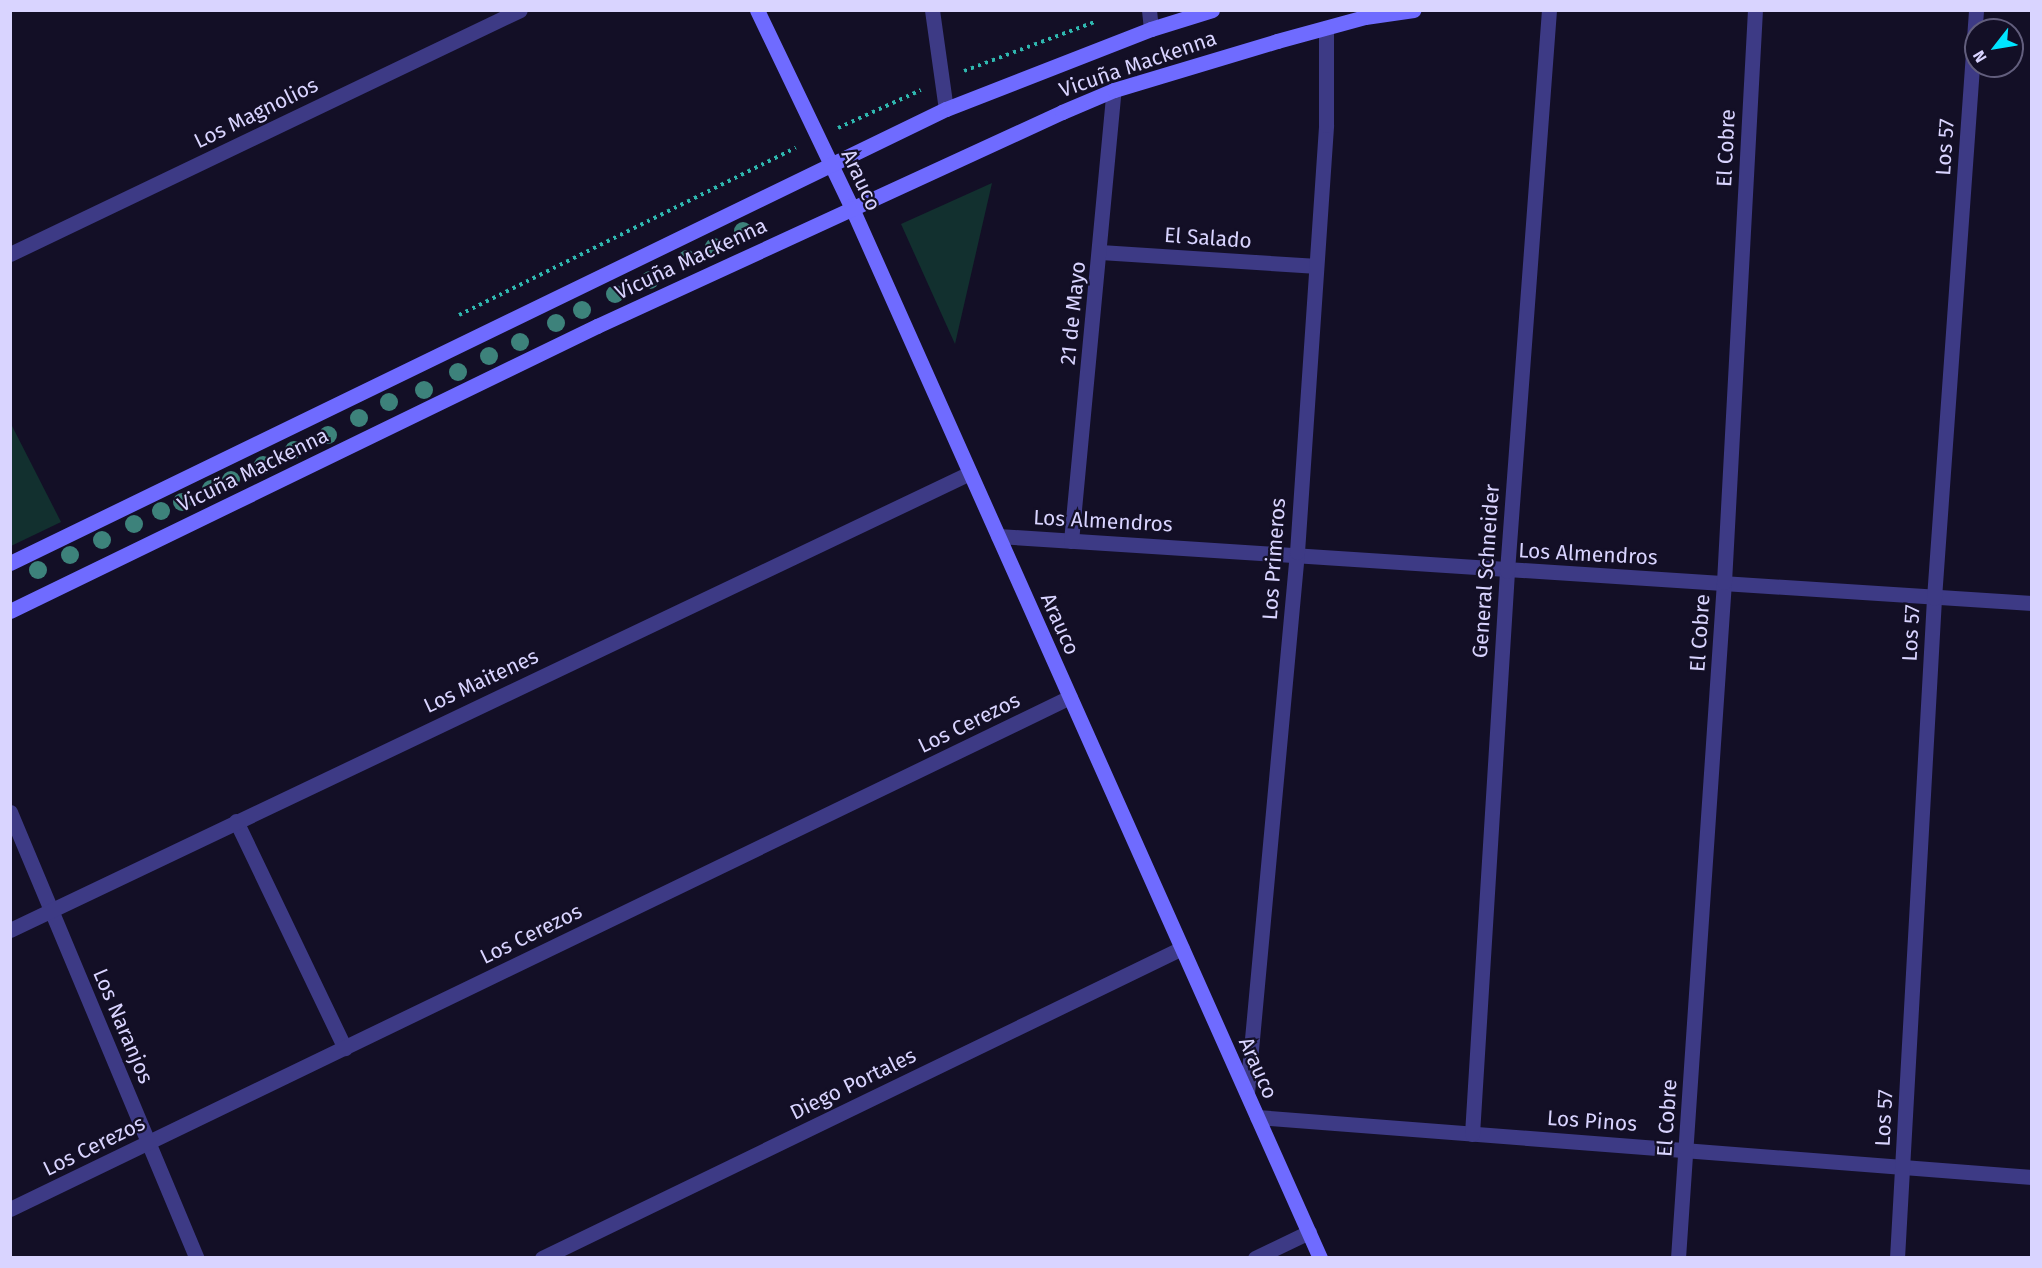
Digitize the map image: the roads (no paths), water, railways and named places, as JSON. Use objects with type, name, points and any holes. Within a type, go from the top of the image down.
[{"type":"main road","name":"Arauco","points":[[757,10],[851,206],[1320,1257]]},
{"type":"main road","name":"Vicuña Mackenna","points":[[10,563],[830,163],[946,109],[1151,29],[1212,10]]},
{"type":"main road","name":"Vicuña Mackenna","points":[[10,611],[851,206],[1114,90],[1326,28],[1414,10]]},
{"type":"street","name":"Los Magnolios","points":[[10,254],[520,10]]},
{"type":"street","points":[[932,10],[946,109]]},
{"type":"street","points":[[1149,10],[1151,29]]},
{"type":"street","name":"General Schneider","points":[[1473,1134],[1507,571],[1549,10]]},
{"type":"street","name":"El Cobre","points":[[1678,1257],[1724,582],[1755,10]]},
{"type":"street","name":"Los 57","points":[[1897,1257],[1934,598],[1976,10]]},
{"type":"street","name":"Los Primeros","points":[[1247,1093],[1297,552],[1314,266],[1326,125],[1326,28]]},
{"type":"street","name":"21 de Mayo","points":[[1071,541],[1114,90]]},
{"type":"street","name":"El Salado","points":[[1100,252],[1314,266]]},
{"type":"street","name":"Los Maitenes","points":[[10,930],[236,820],[970,473]]},
{"type":"street","name":"Los Almendros","points":[[998,536],[1297,552],[1507,571],[1724,582],[2031,603]]},
{"type":"street","name":"Los Cerezos","points":[[10,1209],[1070,697]]},
{"type":"street","name":"Los Naranjos","points":[[10,812],[197,1257]]},
{"type":"street","points":[[236,820],[345,1048]]},
{"type":"street","name":"Diego Portales","points":[[542,1257],[1182,948]]},
{"type":"street","name":"Los Pinos","points":[[1257,1117],[1686,1148],[2031,1177]]},
{"type":"street","points":[[1255,1257],[1309,1232]]}]
